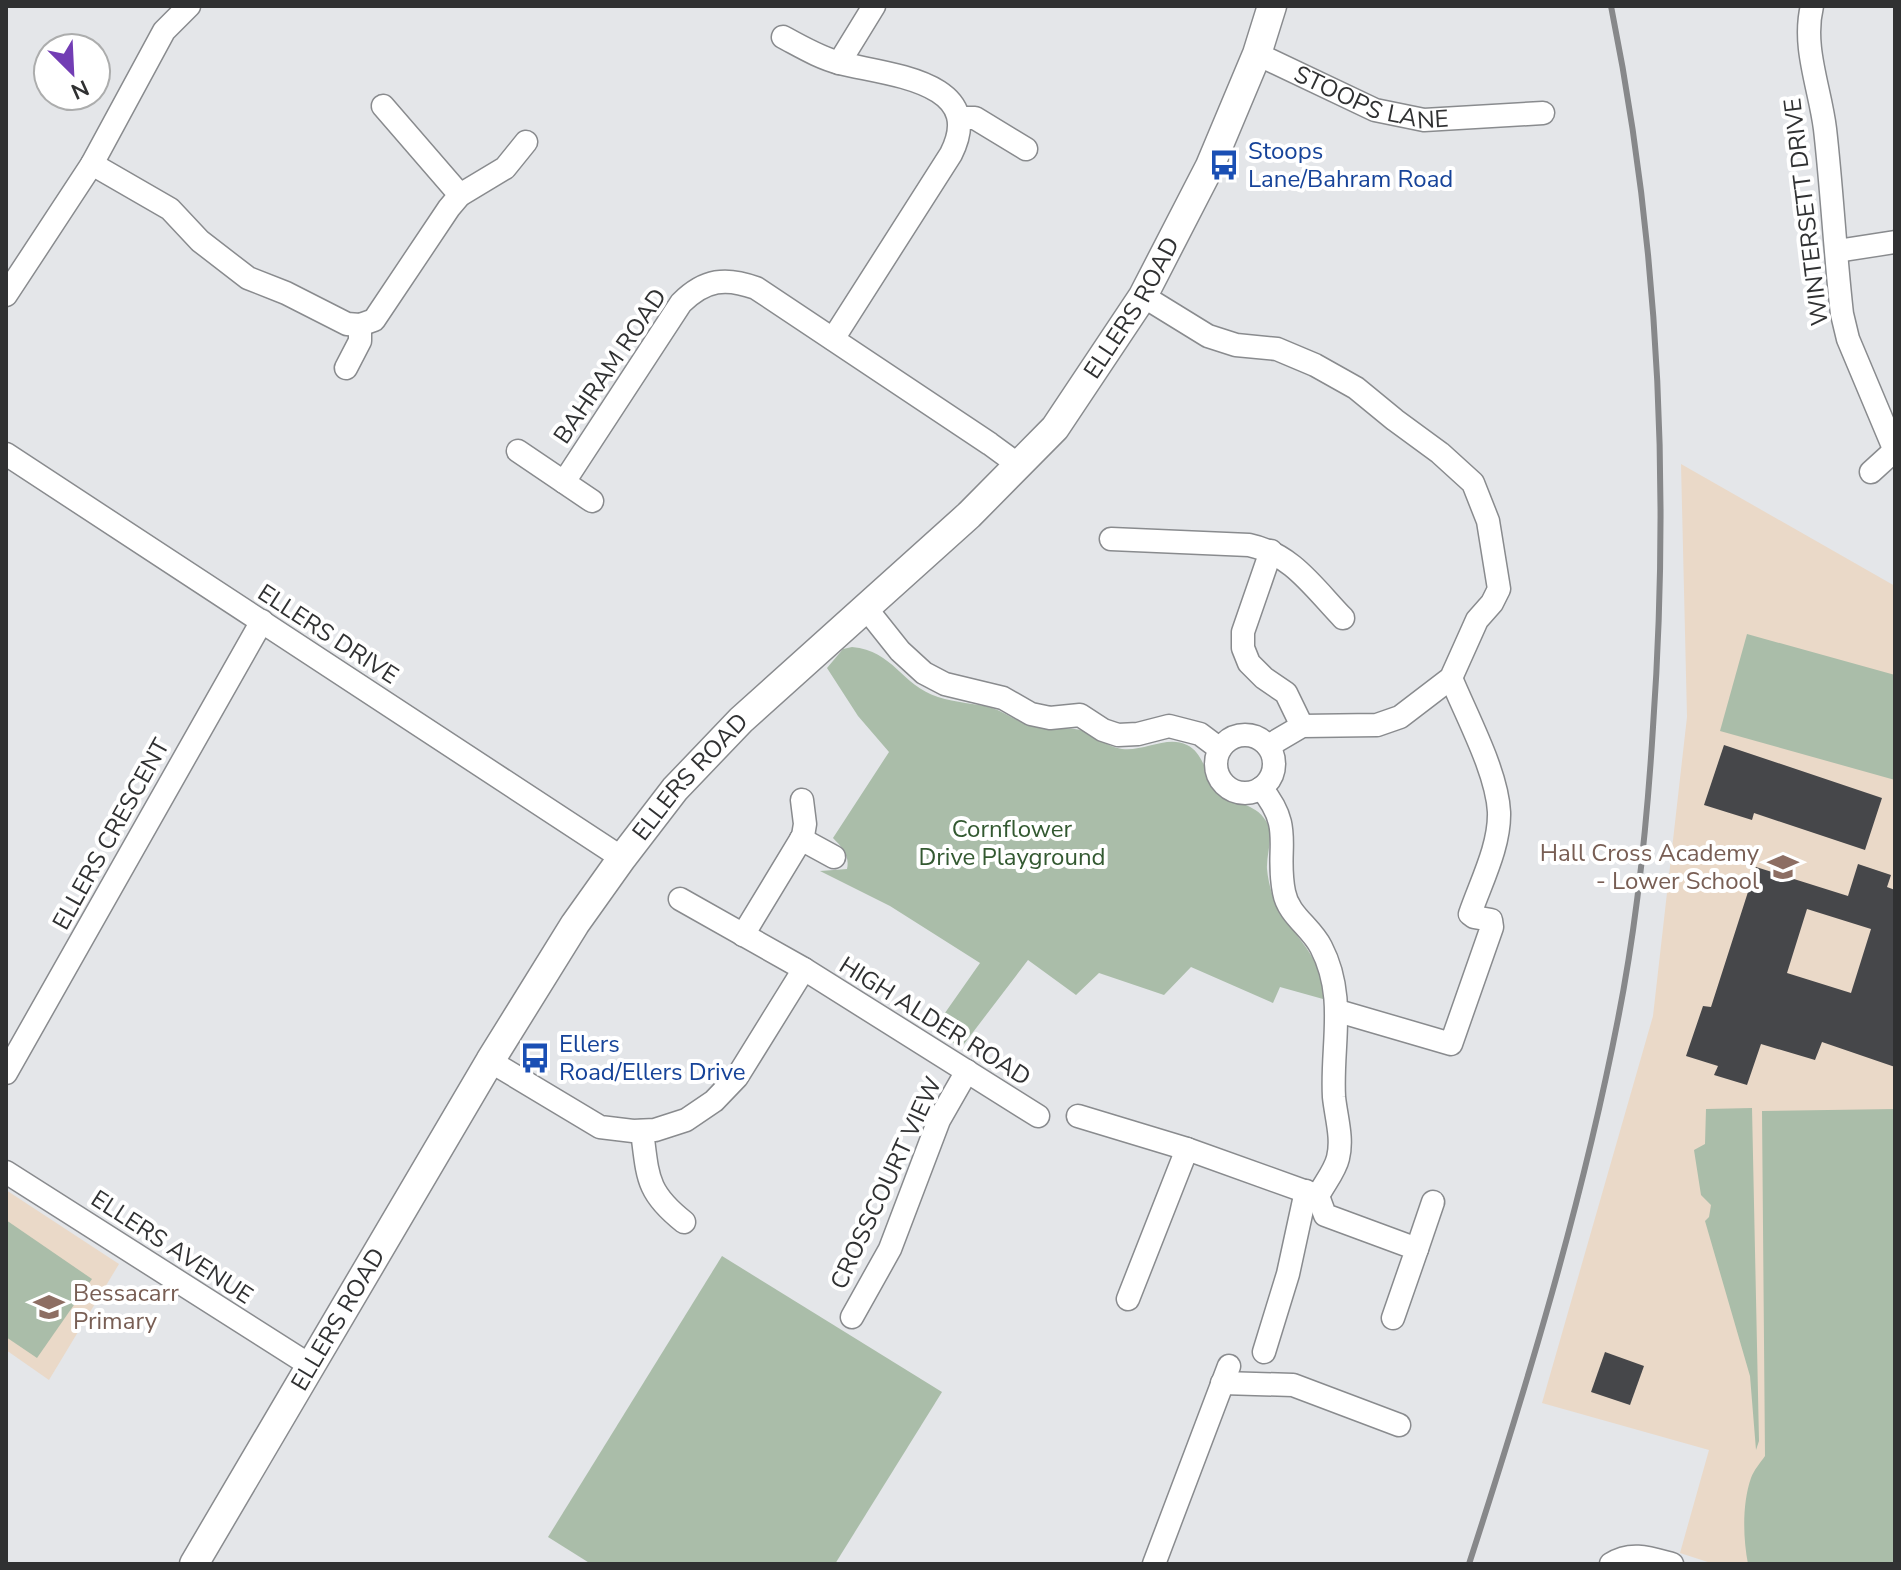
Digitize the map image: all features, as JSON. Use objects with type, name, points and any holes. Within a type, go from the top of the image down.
[{"type":"street","points":[[6,295],[92,164],[164,31],[189,6]]},
{"type":"street","points":[[839,63],[874,6]]},
{"type":"street","points":[[1257,54],[1272,6]]},
{"type":"street","name":"WINTERSETT DRIVE","points":[[1812,6],[1808,40],[1824,125],[1842,314],[1848,339],[1895,451]]},
{"type":"street","points":[[783,37],[820,57],[917,80],[938,91],[956,107],[960,118],[959,138],[951,154],[833,339]]},
{"type":"street","name":"STOOPS LANE","points":[[1257,54],[1375,110],[1424,120],[1543,113]]},
{"type":"street","name":"ELLERS ROAD","points":[[194,1564],[490,1061],[575,924],[675,789],[708,754],[741,720],[1020,466],[1055,428],[1143,296],[1210,166],[1257,54]]},
{"type":"street","points":[[383,106],[460,195]]},
{"type":"street","points":[[960,118],[975,118],[1026,149]]},
{"type":"street","points":[[92,164],[170,209],[200,241],[248,278],[286,293],[347,324],[360,325],[374,320],[460,195],[505,168],[526,142]]},
{"type":"street","points":[[1837,251],[1895,242]]},
{"type":"street","name":"BAHRAM ROAD","points":[[564,482],[681,303],[692,292],[707,285],[737,281],[756,288],[1020,466]]},
{"type":"street","points":[[1143,296],[1208,336],[1236,345],[1277,349],[1315,365],[1356,388],[1440,453],[1473,483],[1488,521],[1499,589],[1470,632],[1451,678],[1400,717],[1377,725],[1302,726],[1268,746]]},
{"type":"street","points":[[346,368],[360,341],[360,325]]},
{"type":"street","name":"BAHRAM ROAD","points":[[518,451],[592,501]]},
{"type":"street","points":[[1871,472],[1895,451]]},
{"type":"street","name":"ELLERS DRIVE","points":[[6,454],[622,858]]},
{"type":"street","points":[[1111,539],[1249,545],[1271,551],[1289,562],[1343,618]]},
{"type":"street","points":[[1271,551],[1243,632],[1243,648],[1249,663],[1286,693],[1302,726]]},
{"type":"street","points":[[865,607],[900,651],[924,673],[945,684],[1003,698],[1031,714],[1050,718],[1080,715],[1103,730],[1118,735],[1138,734],[1169,726],[1200,734],[1220,749]]},
{"type":"street","name":"ELLERS CRESCENT","points":[[6,1073],[262,621]]},
{"type":"street","points":[[1338,1011],[1451,1044],[1492,927],[1491,920],[1470,914],[1493,850],[1499,815],[1495,785],[1451,678]]},
{"type":"street","points":[[1243,735],[1261,740],[1268,746],[1274,764],[1268,781],[1261,788],[1243,793],[1225,785],[1216,768],[1220,749],[1226,742],[1243,735]]},
{"type":"street","points":[[1261,788],[1275,804],[1283,829],[1284,893],[1294,915],[1320,945],[1331,972],[1338,1011],[1334,1096],[1340,1140],[1338,1160],[1312,1193],[1264,1352]]},
{"type":"street","points":[[743,935],[801,839],[805,824],[802,800]]},
{"type":"street","points":[[801,839],[834,857]]},
{"type":"street","points":[[680,899],[804,969]]},
{"type":"street","name":"HIGH ALDER ROAD","points":[[490,1061],[600,1127],[642,1131],[686,1120],[714,1101],[737,1077],[804,969],[1038,1116]]},
{"type":"street","name":"CROSSCOURT VIEW","points":[[852,1317],[890,1249],[939,1120],[967,1071]]},
{"type":"street","points":[[1078,1116],[1187,1149],[1312,1193],[1325,1215],[1417,1249]]},
{"type":"street","points":[[642,1131],[654,1194],[663,1206],[684,1222]]},
{"type":"street","points":[[1128,1299],[1187,1149]]},
{"type":"street","name":"ELLERS AVENUE","points":[[6,1172],[311,1366]]},
{"type":"street","points":[[1393,1318],[1433,1202]]},
{"type":"street","points":[[1154,1564],[1226,1374],[1293,1385],[1399,1425]]},
{"type":"street","points":[[1611,1564],[1627,1556],[1672,1564]]},
{"type":"shaded area","name":"Hall Cross Academy - Lower School","points":[[1681,464],[1895,586],[1895,1564],[1714,1564],[1680,1553],[1709,1450],[1542,1403],[1653,1016],[1687,717]]},
{"type":"shaded area","name":"Bessacarr Primary","points":[[6,1190],[119,1264],[49,1380],[6,1350]]},
{"type":"green space","points":[[1747,634],[1895,675],[1895,780],[1720,731]]},
{"type":"green space","name":"Cornflower Drive Playground","points":[[852,647],[888,661],[925,692],[992,708],[1030,726],[1084,731],[1122,749],[1179,742],[1193,749],[1218,789],[1256,810],[1266,821],[1270,839],[1267,869],[1273,895],[1283,916],[1313,959],[1322,984],[1323,999],[1280,987],[1273,1003],[1191,967],[1164,995],[1099,973],[1076,995],[1028,960],[961,1048],[933,1030],[980,963],[890,906],[820,871],[847,869],[846,856],[833,838],[889,752],[858,716],[827,668],[843,649]]},
{"type":"green space","points":[[1752,1108],[1759,1441],[1756,1450],[1750,1376],[1705,1221],[1711,1205],[1701,1195],[1694,1150],[1705,1144],[1706,1109]]},
{"type":"green space","points":[[1895,1109],[1895,1564],[1748,1564],[1744,1532],[1746,1499],[1752,1475],[1765,1456],[1762,1111]]},
{"type":"green space","points":[[6,1220],[92,1279],[37,1358],[6,1337]]},
{"type":"green space","points":[[722,1256],[942,1392],[835,1564],[591,1564],[548,1537]]},
{"type":"building","points":[[1724,745],[1882,798],[1865,850],[1754,813],[1752,820],[1704,805]]},
{"type":"building","points":[[1858,864],[1891,875],[1887,887],[1895,890],[1895,1067],[1822,1042],[1815,1060],[1761,1044],[1747,1085],[1714,1075],[1718,1066],[1686,1056],[1703,1006],[1711,1007],[1756,867],[1848,896]],"holes":[[[1807,909],[1871,929],[1851,993],[1787,973]]]},
{"type":"building","points":[[1605,1352],[1644,1366],[1630,1405],[1591,1392]]},
{"type":"railway","points":[[1469,1564],[1532,1362],[1588,1157],[1625,983],[1648,800],[1660,546],[1656,365],[1640,185],[1611,6]]},
{"type":"place","name":"Stoops Lane/Bahram Road","points":[[1224,165]]},
{"type":"place","name":"Hall Cross Academy - Lower School","points":[[1783,867]]},
{"type":"place","name":"Ellers Road/Ellers Drive","points":[[535,1058]]},
{"type":"place","name":"Bessacarr Primary","points":[[49,1307]]}]
